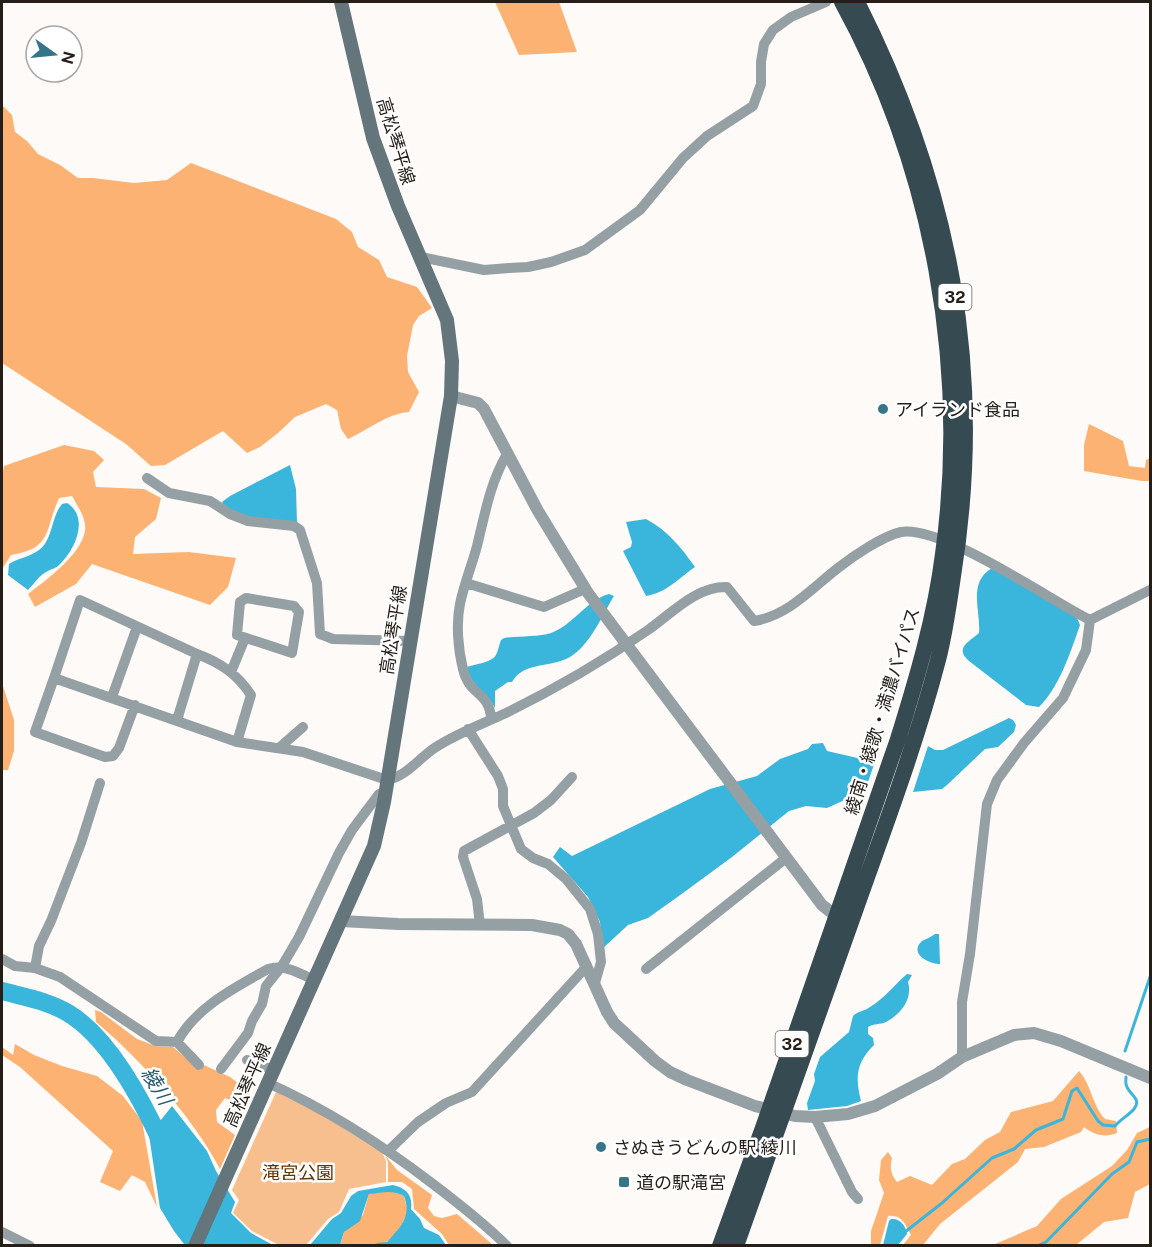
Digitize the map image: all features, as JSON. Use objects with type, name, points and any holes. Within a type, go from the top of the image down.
[{"type":"highway","name":"綾南・綾歌・満濃バイパス","points":[[736,1245],[776,1112],[843,921],[912,747],[939,657],[951,545],[950,402],[946,332],[941,294],[925,216],[906,152],[877,75],[842,2]]},
{"type":"highway","name":"綾南・綾歌・満濃バイパス","points":[[857,2],[913,128],[937,206],[955,292],[964,373],[964,491],[951,545]]},
{"type":"highway","name":"綾南・綾歌・満濃バイパス","points":[[720,1245],[776,1112]]},
{"type":"main road","name":"高松琴平線","points":[[195,1245],[374,846],[387,786],[451,396],[452,361],[447,320],[422,257],[398,206],[374,138],[341,2]]},
{"type":"street","points":[[422,257],[484,270],[528,267],[585,250],[640,210],[683,158],[707,136],[753,106],[761,84],[764,44],[772,30],[791,17],[826,2]]},
{"type":"street","points":[[451,396],[478,403],[538,511],[586,591],[612,628],[822,905],[843,921]]},
{"type":"street","points":[[491,718],[490,707],[485,699],[473,691],[467,682],[463,668],[458,622],[460,604],[490,489],[507,454]]},
{"type":"street","points":[[147,478],[169,493],[210,501],[230,514],[248,521],[294,525],[300,530],[317,583],[320,634],[333,639],[409,641]]},
{"type":"street","points":[[221,1070],[248,1033],[262,1005],[266,986],[282,966],[299,937],[329,872],[352,830],[379,794],[435,748],[468,729],[504,714],[586,669],[625,645],[693,597],[720,587],[727,587],[754,621],[768,619],[810,592],[847,561],[890,536],[903,532],[931,535],[983,559],[1090,620]]},
{"type":"street","points":[[466,583],[544,607],[586,591]]},
{"type":"street","points":[[1090,620],[1150,590]]},
{"type":"street","points":[[246,597],[294,606],[299,612],[292,653],[245,638],[237,635],[237,627],[240,602],[246,597]]},
{"type":"street","points":[[135,705],[119,748],[113,756],[105,757],[35,732],[80,600],[216,661],[231,672],[251,696],[237,741]]},
{"type":"street","points":[[962,1057],[962,1002],[970,954],[987,804],[997,780],[1024,743],[1063,698],[1086,650],[1090,620]]},
{"type":"street","points":[[112,697],[137,627]]},
{"type":"street","points":[[231,672],[245,638]]},
{"type":"street","points":[[177,720],[197,654]]},
{"type":"street","points":[[54,678],[237,741],[322,757],[387,786]]},
{"type":"street","points":[[279,748],[303,727]]},
{"type":"street","points":[[468,729],[498,776],[503,789],[503,806],[521,849],[533,858],[548,864],[566,879],[590,909],[598,934],[601,962],[595,983]]},
{"type":"street","points":[[480,925],[477,899],[463,857],[464,851],[534,813],[551,800],[572,777]]},
{"type":"street","points":[[35,968],[39,946],[51,921],[100,783]]},
{"type":"street","points":[[646,969],[786,858]]},
{"type":"street","points":[[341,921],[398,924],[532,925],[560,930],[573,938],[614,1023],[662,1066],[687,1080],[776,1112],[815,1117],[848,1114],[876,1106],[937,1074],[962,1057],[1014,1035],[1034,1033],[1060,1041],[1150,1078]]},
{"type":"street","points":[[2,959],[15,966],[35,968],[60,977],[156,1041],[177,1042],[199,1065]]},
{"type":"street","points":[[177,1042],[184,1030],[205,1008],[224,994],[268,969],[282,966],[314,981]]},
{"type":"street","points":[[389,1150],[446,1103],[472,1092],[587,966]]},
{"type":"street","points":[[247,1060],[389,1150],[470,1212],[507,1245]]},
{"type":"street","points":[[815,1117],[852,1192],[858,1199]]},
{"type":"street","points":[[2,1232],[30,1245]]},
{"type":"green space","name":"滝宮公園","points":[[276,1092],[317,1112],[382,1152],[386,1161],[386,1182],[349,1189],[339,1212],[328,1219],[306,1245],[279,1245],[252,1231],[233,1213],[239,1200],[232,1190]]},
{"type":"shaded area","points":[[495,2],[559,2],[577,52],[519,55]]},
{"type":"shaded area","points":[[2,105],[12,115],[15,132],[38,154],[60,165],[78,178],[134,183],[167,180],[191,163],[336,219],[352,232],[358,247],[379,260],[387,277],[417,287],[432,308],[419,316],[413,325],[407,356],[408,372],[419,392],[409,412],[385,419],[348,439],[341,429],[337,410],[326,404],[295,417],[260,447],[247,453],[223,431],[165,465],[151,466],[126,444],[2,363]]},
{"type":"shaded area","points":[[1089,424],[1123,441],[1129,466],[1145,468],[1146,460],[1150,458],[1150,481],[1084,471],[1084,445]]},
{"type":"shaded area","points":[[64,445],[94,451],[104,460],[93,472],[96,487],[144,489],[161,498],[156,519],[135,537],[133,554],[189,552],[236,558],[228,587],[210,605],[92,564],[76,584],[35,607],[28,594],[70,558],[82,540],[85,522],[72,496],[59,498],[41,543],[25,552],[11,555],[2,569],[2,477],[4,466]]},
{"type":"shaded area","points":[[2,683],[14,720],[14,751],[8,770],[2,770]]},
{"type":"shaded area","points":[[95,1010],[137,1039],[156,1046],[173,1047],[200,1070],[204,1065],[230,1077],[245,1088],[235,1102],[225,1098],[216,1110],[217,1122],[235,1135],[220,1169],[209,1149],[165,1090],[96,1022]]},
{"type":"shaded area","points":[[15,1044],[34,1055],[62,1066],[97,1076],[123,1096],[142,1121],[157,1207],[145,1182],[132,1175],[120,1191],[100,1182],[113,1151],[20,1067],[2,1055],[2,1047],[13,1055]]},
{"type":"shaded area","points":[[1079,1071],[1101,1114],[1105,1119],[1116,1121],[1117,1133],[1100,1135],[1084,1127],[1081,1132],[1044,1147],[1025,1149],[1018,1162],[940,1224],[923,1245],[903,1245],[911,1235],[900,1218],[888,1216],[880,1245],[871,1245],[871,1231],[884,1193],[879,1180],[881,1160],[888,1152],[892,1158],[892,1173],[897,1182],[910,1176],[932,1185],[952,1164],[965,1159],[985,1140],[1000,1132],[1011,1112],[1053,1101]]},
{"type":"shaded area","points":[[1150,1127],[1150,1184],[1135,1192],[1128,1218],[1104,1222],[1076,1245],[993,1245],[1037,1226],[1061,1199],[1112,1166],[1127,1150],[1137,1133]]},
{"type":"shaded area","points":[[385,1155],[397,1170],[432,1195],[428,1208],[434,1216],[442,1218],[457,1214],[493,1245],[449,1245],[442,1234],[414,1209],[412,1189],[402,1182],[388,1182],[388,1162]]},
{"type":"shaded area","points":[[382,1191],[396,1192],[404,1196],[406,1214],[396,1232],[383,1243],[340,1246],[344,1232],[363,1215],[369,1194]]},
{"type":"water","points":[[290,465],[296,489],[297,523],[250,517],[225,508],[222,502],[230,496]]},
{"type":"water","points":[[67,503],[78,517],[78,534],[75,542],[59,566],[42,574],[28,590],[8,575],[9,564],[44,546],[58,509],[62,504]]},
{"type":"water","points":[[646,519],[661,528],[695,567],[666,588],[646,596],[623,551],[631,547],[632,542],[626,522]]},
{"type":"water","points":[[992,568],[1077,618],[1080,625],[1053,690],[1039,707],[1026,705],[969,661],[963,652],[967,642],[979,633],[977,589],[984,574]]},
{"type":"water","points":[[609,594],[614,596],[595,630],[577,652],[563,660],[531,668],[517,675],[512,682],[508,682],[495,691],[495,708],[469,674],[467,667],[494,658],[504,638],[551,633],[601,597]]},
{"type":"water","points":[[1009,718],[1016,725],[1014,732],[998,747],[985,749],[942,789],[913,792],[928,746],[935,750],[943,750]]},
{"type":"water","points":[[823,743],[827,751],[875,762],[864,793],[827,808],[806,806],[789,811],[732,857],[648,918],[628,925],[602,949],[600,922],[588,897],[553,857],[560,847],[572,856],[710,789],[757,776],[780,759],[808,749],[812,744]]},
{"type":"water","points":[[939,934],[940,964],[926,960],[918,950],[922,941]]},
{"type":"water","points":[[907,974],[912,975],[908,982],[909,994],[905,1005],[886,1022],[868,1027],[868,1034],[873,1038],[874,1045],[860,1064],[858,1071],[861,1101],[847,1106],[808,1110],[807,1103],[820,1057],[849,1032],[853,1016],[885,996]]},
{"type":"water","points":[[172,1106],[207,1151],[235,1202],[231,1213],[251,1233],[273,1245],[190,1246],[184,1244],[174,1231],[160,1208],[149,1135]]},
{"type":"water","points":[[393,1185],[408,1193],[411,1209],[424,1228],[439,1235],[446,1245],[373,1245],[387,1242],[406,1216],[404,1196],[386,1192],[369,1194],[360,1221],[344,1232],[340,1245],[310,1245],[332,1219],[341,1213],[351,1196],[358,1191]]},
{"type":"water","points":[[891,1219],[902,1223],[907,1234],[898,1245],[883,1245],[889,1221]]},
{"type":"waterway","points":[[1125,1051],[1150,977]]},
{"type":"waterway","name":"綾川","points":[[2,991],[52,1005],[68,1013],[98,1038],[124,1073],[164,1148]]},
{"type":"waterway","points":[[905,1232],[942,1203],[992,1158],[1014,1149],[1036,1130],[1063,1119],[1072,1091],[1077,1088],[1098,1121],[1103,1125],[1115,1126],[1132,1111],[1137,1102],[1126,1086],[1126,1077]]},
{"type":"waterway","points":[[1037,1246],[1046,1242],[1112,1174],[1129,1162],[1137,1142],[1150,1139]]},
{"type":"place","name":"アイランド食品","points":[[883,409]]},
{"type":"place","name":"さぬきうどんの駅 綾川","points":[[601,1147]]},
{"type":"place","name":"道の駅滝宮","points":[[624,1182]]}]
